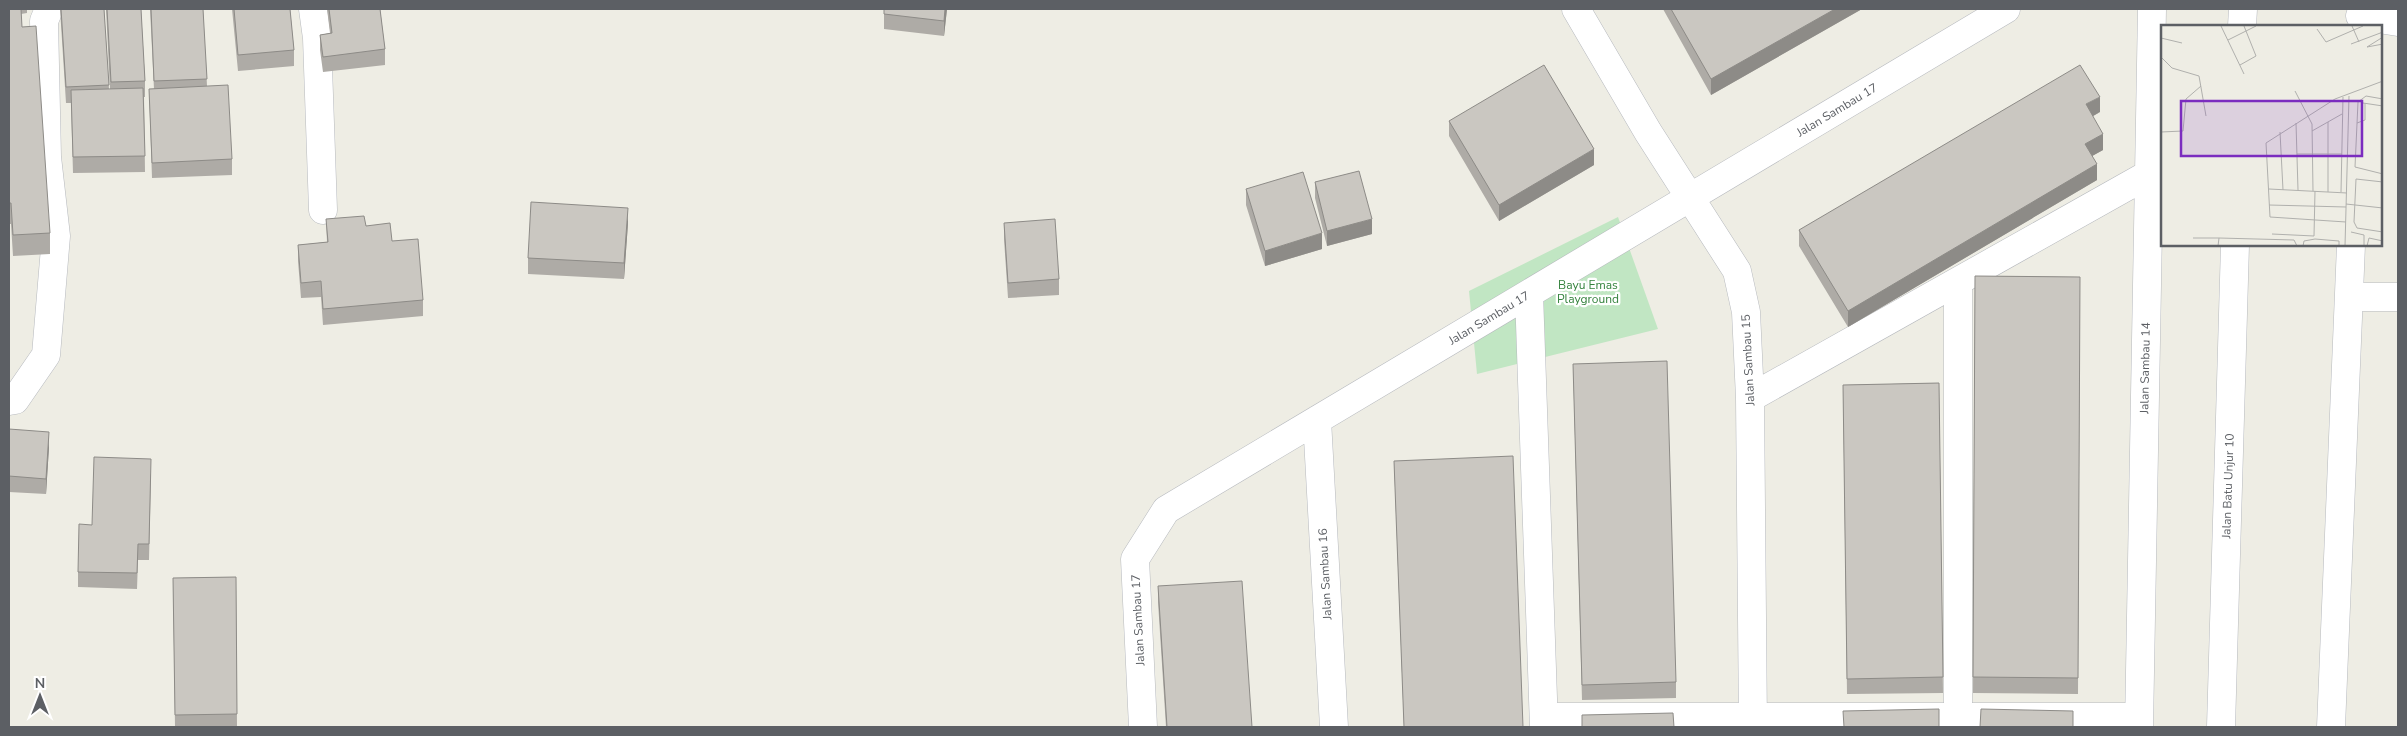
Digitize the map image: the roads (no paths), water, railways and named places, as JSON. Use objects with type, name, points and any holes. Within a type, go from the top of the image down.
[{"type":"street","points":[[9,401],[15,400],[46,355],[56,236],[47,157],[44,21],[49,9]]},
{"type":"street","points":[[313,9],[317,38],[324,210]]},
{"type":"street","name":"Jalan Sambau 15","points":[[1576,9],[1690,198],[1737,271],[1746,312],[1750,398],[1753,722]]},
{"type":"street","name":"Jalan Sambau 17","points":[[1143,727],[1135,559],[1166,510],[2006,9]]},
{"type":"street","name":"Jalan Sambau 14","points":[[2139,722],[2152,9]]},
{"type":"street","points":[[2242,9],[2242,25]]},
{"type":"street","points":[[2361,17],[2398,22]]},
{"type":"street","points":[[1750,398],[2149,174]]},
{"type":"street","name":"Jalan Batu Unjur 10","points":[[2221,727],[2236,246]]},
{"type":"street","points":[[2331,727],[2351,246]]},
{"type":"street","points":[[1958,282],[1958,722]]},
{"type":"street","points":[[1529,294],[1544,722],[2139,722]]},
{"type":"street","points":[[2349,297],[2398,297]]},
{"type":"street","name":"Jalan Sambau 16","points":[[1317,420],[1334,727]]},
{"type":"park label","name":"Bayu Emas Playground","points":[[1588,292]]}]
